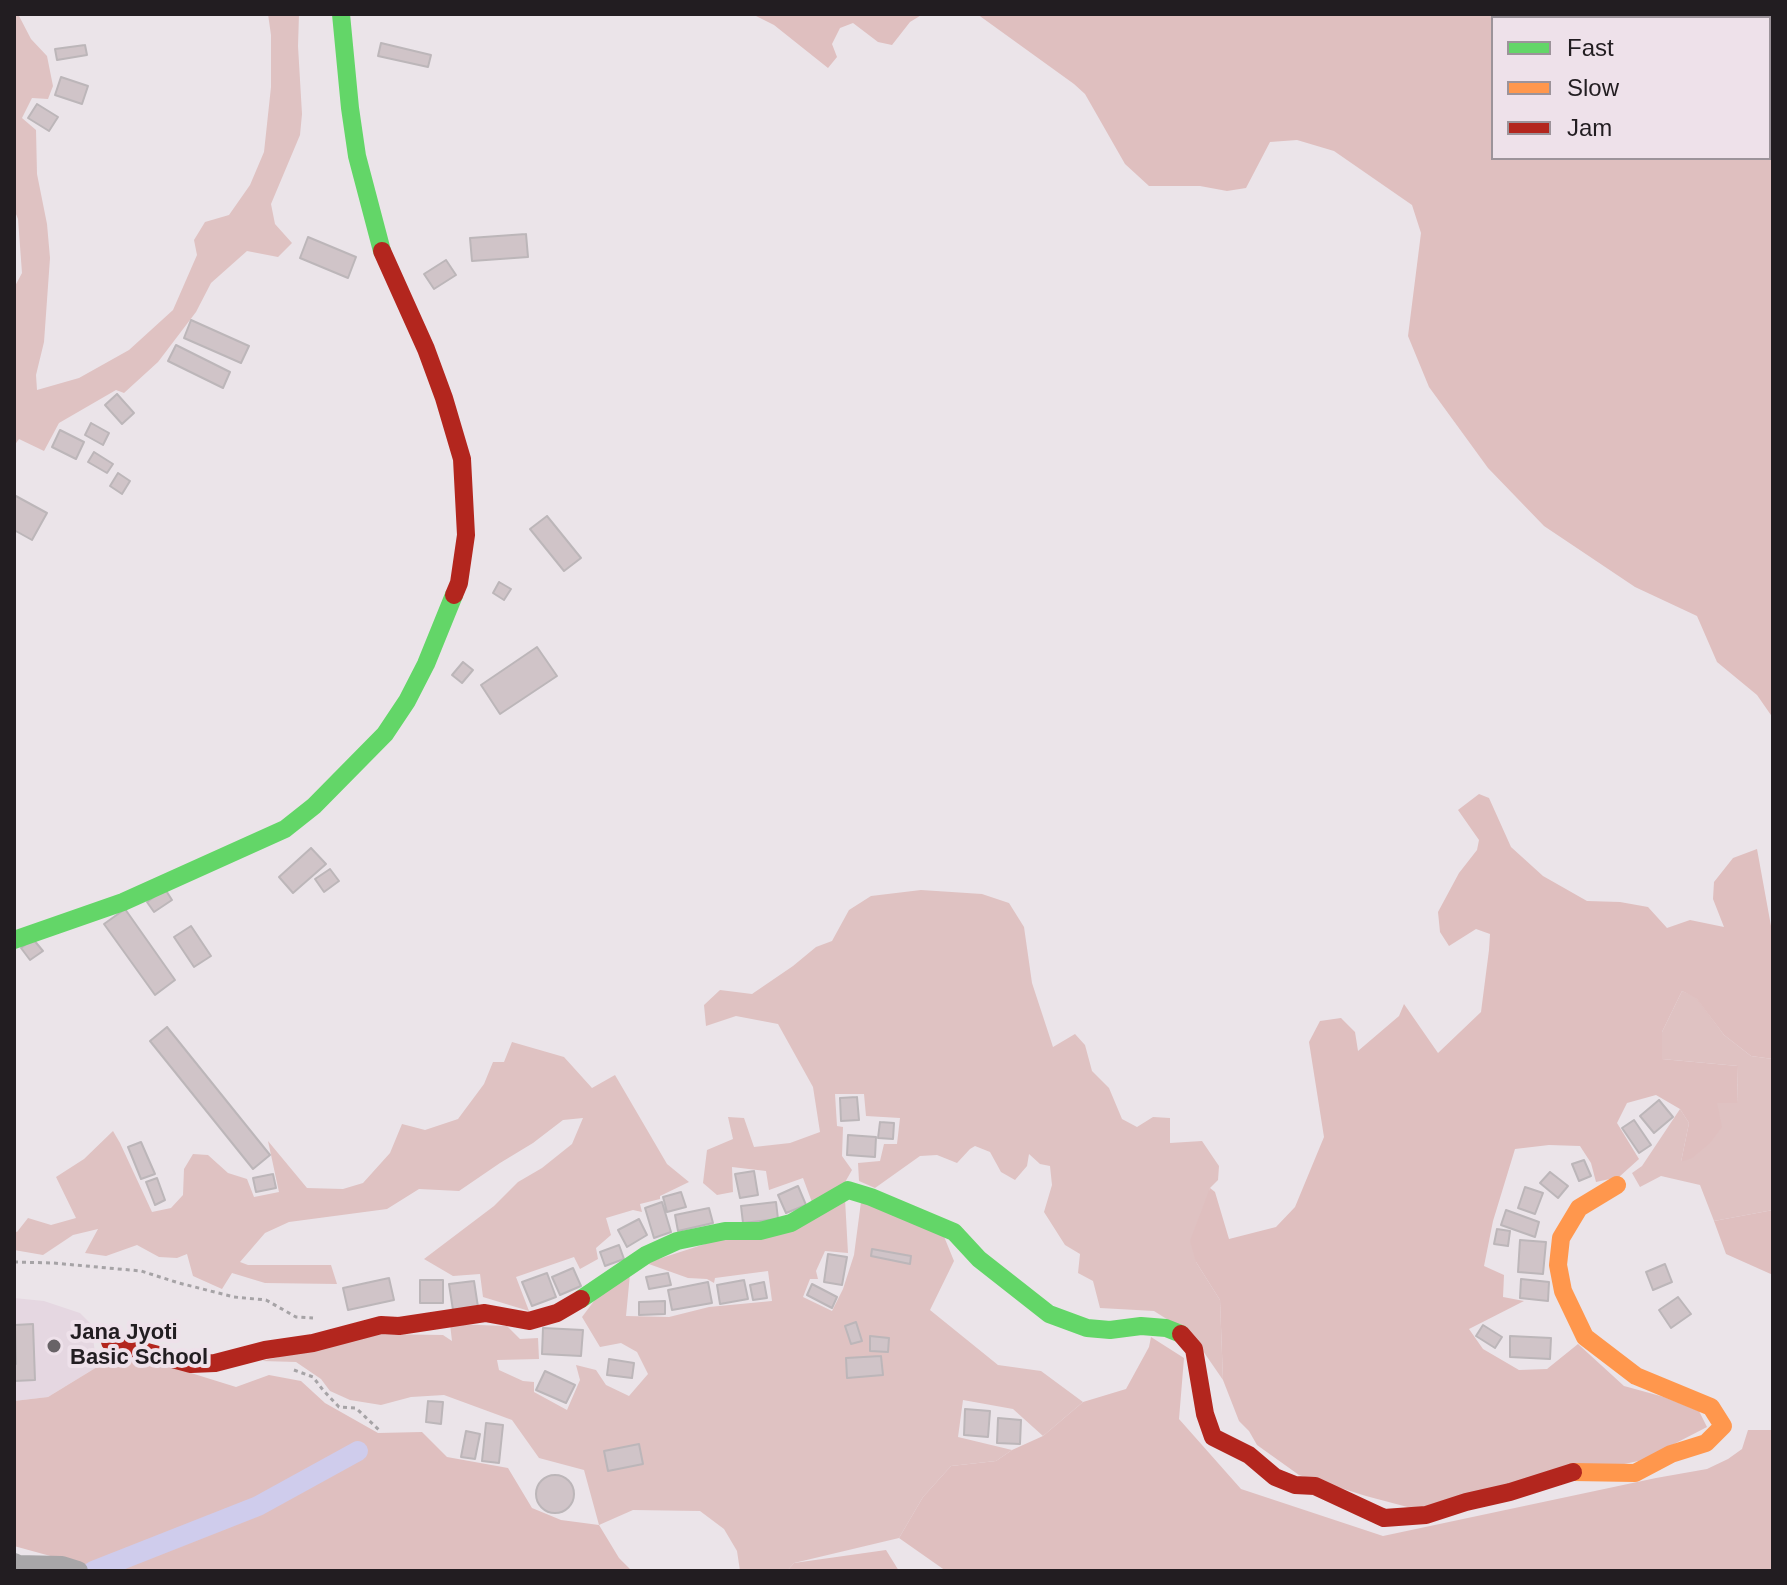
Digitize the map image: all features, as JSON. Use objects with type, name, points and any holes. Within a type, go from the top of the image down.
[{"type":"street","points":[[14,940],[123,902],[285,829],[314,806],[385,734],[407,701],[433,650],[459,583],[466,535],[462,459],[426,349],[379,244],[357,156],[341,14]]},
{"type":"street","points":[[110,1342],[191,1364],[203,1364],[313,1343],[381,1325],[399,1326],[485,1313],[529,1321],[570,1306],[646,1255],[677,1241],[725,1231],[760,1231],[791,1223],[848,1190],[954,1232],[979,1259],[1049,1314],[1087,1328],[1110,1330],[1141,1326],[1166,1328],[1180,1333],[1194,1349],[1205,1414],[1213,1437],[1249,1455],[1275,1477],[1295,1485],[1315,1486],[1384,1518],[1426,1515],[1570,1472],[1635,1473],[1671,1454],[1706,1443],[1723,1426],[1711,1407],[1636,1376],[1585,1337],[1563,1291],[1558,1265],[1561,1238],[1579,1208],[1617,1185]]},
{"type":"street","points":[[14,1563],[62,1566],[78,1571]]},
{"type":"path","points":[[14,1262],[141,1271],[234,1297],[266,1300]]},
{"type":"path","points":[[294,1370],[313,1377],[339,1407],[356,1408],[379,1430]]},
{"type":"shaded area","points":[[14,14],[18,14],[31,39],[47,56],[53,86],[48,99],[32,98],[22,118],[36,130],[37,174],[50,258],[44,342],[36,375],[37,390],[79,378],[129,350],[173,310],[197,255],[194,240],[205,222],[229,215],[250,185],[264,152],[271,87],[268,14],[299,14],[300,135],[271,204],[275,224],[292,243],[278,257],[247,251],[211,283],[196,312],[158,362],[124,393],[116,390],[59,423],[44,451],[19,439],[14,446],[14,288],[22,273],[18,219],[14,209]]},
{"type":"shaded area","points":[[752,14],[923,14],[910,22],[892,45],[878,42],[853,23],[840,28],[832,44],[837,57],[828,68],[774,25]]},
{"type":"shaded area","points":[[977,14],[1773,14],[1773,718],[1757,695],[1717,662],[1697,616],[1635,587],[1544,526],[1488,468],[1429,387],[1408,336],[1421,233],[1412,205],[1334,151],[1297,140],[1270,142],[1246,188],[1227,191],[1200,186],[1149,186],[1125,164],[1085,94]]},
{"type":"shaded area","points":[[1479,794],[1489,798],[1511,847],[1543,876],[1587,901],[1648,907],[1667,928],[1690,920],[1724,927],[1713,899],[1714,882],[1733,858],[1757,849],[1773,937],[1773,1059],[1751,1056],[1724,1035],[1696,998],[1682,991],[1662,1032],[1662,1059],[1738,1066],[1737,1103],[1717,1103],[1722,1127],[1710,1143],[1692,1158],[1681,1162],[1689,1123],[1680,1109],[1656,1095],[1627,1103],[1617,1123],[1639,1159],[1619,1177],[1596,1182],[1591,1163],[1580,1146],[1549,1145],[1515,1149],[1493,1221],[1484,1266],[1504,1275],[1503,1297],[1524,1301],[1469,1329],[1483,1349],[1519,1370],[1547,1369],[1578,1344],[1624,1386],[1699,1411],[1707,1427],[1643,1460],[1415,1509],[1299,1475],[1257,1445],[1239,1421],[1223,1380],[1220,1300],[1196,1262],[1190,1241],[1210,1188],[1215,1192],[1229,1239],[1276,1227],[1295,1207],[1324,1137],[1309,1042],[1320,1021],[1341,1018],[1355,1032],[1358,1051],[1399,1016],[1404,1004],[1438,1053],[1481,1012],[1490,934],[1476,929],[1449,946],[1440,932],[1438,912],[1459,873],[1477,850],[1479,840],[1458,810]]},
{"type":"shaded area","points":[[921,890],[982,894],[1009,903],[1024,927],[1032,983],[1053,1047],[1075,1034],[1085,1045],[1092,1071],[1109,1088],[1122,1119],[1137,1127],[1153,1117],[1170,1118],[1170,1143],[1202,1141],[1219,1166],[1218,1180],[1210,1188],[1196,1262],[1220,1300],[1223,1380],[1192,1335],[1154,1311],[1100,1308],[1093,1281],[1078,1273],[1080,1254],[1065,1245],[1044,1212],[1052,1185],[1050,1166],[1040,1164],[1029,1154],[1027,1166],[1015,1180],[1001,1172],[990,1152],[975,1146],[957,1163],[937,1155],[920,1156],[875,1188],[859,1181],[858,1163],[880,1161],[884,1144],[897,1144],[900,1118],[866,1116],[864,1094],[835,1094],[837,1126],[843,1127],[842,1156],[852,1170],[844,1184],[813,1205],[803,1178],[769,1190],[766,1171],[732,1167],[733,1192],[717,1195],[703,1183],[707,1150],[733,1139],[728,1117],[744,1118],[754,1147],[790,1143],[820,1132],[813,1087],[778,1024],[736,1016],[706,1026],[704,1005],[720,990],[752,994],[816,947],[832,941],[849,910],[871,896]]},
{"type":"shaded area","points":[[1682,991],[1696,997],[1724,1035],[1751,1056],[1773,1059],[1773,1210],[1714,1221],[1700,1185],[1661,1176],[1640,1187],[1632,1173],[1642,1166],[1680,1109],[1689,1123],[1681,1162],[1717,1103],[1737,1102],[1738,1066],[1662,1059],[1662,1032]]},
{"type":"shaded area","points":[[512,1042],[564,1057],[592,1088],[615,1075],[667,1164],[689,1182],[660,1196],[660,1199],[640,1204],[642,1212],[633,1210],[606,1218],[611,1235],[596,1248],[598,1259],[580,1269],[574,1257],[516,1277],[529,1311],[483,1297],[480,1274],[453,1276],[424,1259],[494,1206],[518,1182],[572,1144],[583,1118],[563,1120],[459,1191],[419,1189],[387,1209],[289,1222],[265,1233],[240,1262],[248,1265],[331,1265],[337,1284],[265,1283],[232,1273],[222,1289],[193,1276],[187,1254],[177,1258],[159,1257],[137,1245],[106,1256],[85,1253],[98,1229],[73,1235],[43,1255],[14,1250],[14,1231],[17,1232],[28,1218],[51,1225],[76,1218],[56,1177],[84,1159],[113,1131],[152,1212],[171,1208],[183,1195],[184,1169],[193,1154],[208,1155],[228,1173],[247,1179],[254,1197],[279,1192],[268,1141],[307,1188],[343,1189],[363,1183],[390,1153],[402,1124],[425,1130],[458,1119],[484,1084],[493,1062],[504,1062]]},
{"type":"shaded area","points":[[845,1199],[848,1253],[825,1251],[816,1271],[818,1279],[810,1279],[803,1297],[832,1311],[854,1255],[861,1202],[943,1234],[954,1261],[930,1310],[998,1365],[1041,1371],[1083,1402],[1043,1436],[1013,1409],[963,1400],[958,1437],[1012,1450],[996,1461],[951,1466],[923,1497],[899,1538],[794,1563],[787,1571],[740,1571],[737,1551],[724,1529],[700,1511],[633,1510],[599,1525],[584,1470],[539,1458],[512,1420],[444,1395],[411,1397],[381,1405],[350,1400],[330,1391],[321,1379],[296,1362],[262,1361],[374,1334],[443,1335],[452,1341],[450,1324],[507,1326],[520,1339],[538,1338],[539,1359],[497,1360],[499,1370],[523,1381],[534,1382],[534,1392],[567,1410],[580,1380],[576,1365],[596,1370],[606,1385],[629,1396],[648,1374],[637,1352],[621,1343],[600,1347],[582,1317],[603,1289],[630,1274],[626,1316],[669,1317],[709,1307],[772,1301],[768,1271],[715,1278],[714,1283],[707,1279],[688,1278],[646,1263]]},
{"type":"shaded area","points":[[1773,1210],[1773,1275],[1726,1254],[1714,1221]]},
{"type":"shaded area","name":"Jana Jyoti Basic School","points":[[14,1298],[44,1301],[80,1313],[91,1324],[97,1367],[48,1397],[14,1401]]},
{"type":"shaded area","points":[[1151,1337],[1184,1358],[1179,1419],[1241,1489],[1383,1536],[1707,1469],[1742,1449],[1748,1430],[1773,1430],[1773,1571],[946,1571],[899,1538],[923,1497],[951,1466],[996,1461],[1043,1436],[1083,1402],[1126,1389],[1149,1347]]},
{"type":"shaded area","points":[[117,1350],[236,1387],[269,1375],[301,1381],[325,1403],[378,1433],[422,1432],[447,1457],[508,1468],[532,1508],[561,1520],[599,1525],[619,1558],[632,1571],[105,1571],[14,1546],[14,1401],[48,1397],[97,1367]]},
{"type":"shaded area","points":[[886,1550],[899,1571],[787,1571],[794,1563]]},
{"type":"building","points":[[381,43],[431,55],[428,67],[378,56]]},
{"type":"building","points":[[85,45],[87,55],[57,60],[55,49]]},
{"type":"building","points":[[61,77],[88,86],[82,104],[55,95]]},
{"type":"building","points":[[37,104],[58,117],[49,131],[28,118]]},
{"type":"building","points":[[526,234],[528,257],[472,261],[470,238]]},
{"type":"building","points":[[308,237],[356,257],[348,278],[300,258]]},
{"type":"building","points":[[446,260],[456,275],[434,289],[424,274]]},
{"type":"building","points":[[191,320],[249,346],[241,363],[184,338]]},
{"type":"building","points":[[176,345],[230,372],[223,388],[168,361]]},
{"type":"building","points":[[117,394],[134,413],[122,424],[105,405]]},
{"type":"building","points":[[91,423],[109,433],[103,445],[85,435]]},
{"type":"building","points":[[60,430],[84,442],[76,459],[52,447]]},
{"type":"building","points":[[94,452],[113,464],[107,473],[88,462]]},
{"type":"building","points":[[118,473],[130,481],[122,494],[110,486]]},
{"type":"building","points":[[14,495],[47,513],[32,540],[14,530]]},
{"type":"building","points":[[547,516],[581,558],[564,571],[530,529]]},
{"type":"building","points":[[499,582],[511,589],[504,600],[493,593]]},
{"type":"building","points":[[537,647],[557,676],[500,714],[481,685]]},
{"type":"building","points":[[463,662],[473,670],[462,683],[452,675]]},
{"type":"building","points":[[311,848],[326,864],[293,893],[279,877]]},
{"type":"building","points":[[330,869],[339,881],[324,892],[315,879]]},
{"type":"building","points":[[165,889],[172,900],[154,912],[147,902]]},
{"type":"building","points":[[125,909],[175,980],[155,995],[104,924]]},
{"type":"building","points":[[191,926],[211,956],[194,967],[174,937]]},
{"type":"building","points":[[33,939],[43,951],[30,960],[21,948]]},
{"type":"building","points":[[167,1027],[270,1155],[253,1169],[150,1041]]},
{"type":"building","points":[[857,1097],[859,1120],[841,1121],[840,1098]]},
{"type":"building","points":[[1659,1100],[1673,1117],[1654,1133],[1640,1116]]},
{"type":"building","points":[[1634,1120],[1651,1145],[1639,1153],[1622,1128]]},
{"type":"building","points":[[880,1122],[894,1123],[893,1139],[878,1138]]},
{"type":"building","points":[[848,1135],[876,1137],[875,1157],[847,1155]]},
{"type":"building","points":[[141,1142],[155,1174],[141,1179],[128,1147]]},
{"type":"building","points":[[1584,1160],[1591,1176],[1579,1181],[1572,1164]]},
{"type":"building","points":[[754,1171],[758,1195],[740,1198],[735,1174]]},
{"type":"building","points":[[1550,1172],[1568,1186],[1558,1198],[1540,1183]]},
{"type":"building","points":[[273,1174],[276,1188],[256,1192],[253,1178]]},
{"type":"building","points":[[157,1178],[165,1200],[155,1205],[146,1182]]},
{"type":"building","points":[[798,1186],[806,1205],[786,1213],[778,1195]]},
{"type":"building","points":[[1525,1187],[1543,1193],[1535,1214],[1518,1208]]},
{"type":"building","points":[[681,1192],[686,1207],[667,1212],[663,1197]]},
{"type":"building","points":[[662,1202],[671,1232],[654,1238],[645,1208]]},
{"type":"building","points":[[776,1202],[778,1219],[743,1223],[741,1206]]},
{"type":"building","points":[[709,1208],[713,1223],[678,1231],[675,1215]]},
{"type":"building","points":[[1506,1210],[1539,1222],[1535,1237],[1501,1225]]},
{"type":"building","points":[[639,1219],[647,1235],[627,1247],[618,1230]]},
{"type":"building","points":[[1497,1229],[1510,1231],[1508,1246],[1494,1244]]},
{"type":"building","points":[[1520,1240],[1546,1242],[1543,1274],[1518,1272]]},
{"type":"building","points":[[619,1245],[624,1259],[605,1266],[600,1252]]},
{"type":"building","points":[[872,1249],[911,1256],[910,1264],[871,1256]]},
{"type":"building","points":[[828,1254],[847,1257],[842,1285],[824,1282]]},
{"type":"building","points":[[1665,1264],[1672,1282],[1653,1290],[1646,1272]]},
{"type":"building","points":[[573,1268],[581,1286],[560,1295],[552,1277]]},
{"type":"building","points":[[547,1273],[556,1297],[532,1306],[522,1282]]},
{"type":"building","points":[[668,1273],[671,1285],[649,1289],[646,1277]]},
{"type":"building","points":[[389,1278],[394,1300],[348,1310],[343,1288]]},
{"type":"building","points":[[1521,1279],[1549,1282],[1548,1301],[1520,1298]]},
{"type":"building","points":[[420,1280],[443,1280],[443,1303],[420,1303]]},
{"type":"building","points":[[744,1280],[748,1299],[720,1304],[717,1285]]},
{"type":"building","points":[[474,1281],[478,1307],[453,1310],[449,1284]]},
{"type":"building","points":[[708,1282],[712,1303],[672,1310],[668,1290]]},
{"type":"building","points":[[764,1282],[767,1298],[753,1300],[750,1285]]},
{"type":"building","points":[[812,1284],[837,1297],[832,1308],[807,1295]]},
{"type":"building","points":[[1678,1297],[1691,1314],[1671,1328],[1659,1310]]},
{"type":"building","points":[[665,1301],[665,1314],[639,1315],[639,1302]]},
{"type":"building","points":[[856,1322],[862,1341],[851,1344],[845,1326]]},
{"type":"building","points":[[33,1324],[35,1380],[14,1381],[15,1325]]},
{"type":"building","points":[[1483,1325],[1502,1337],[1495,1348],[1476,1336]]},
{"type":"building","points":[[543,1328],[583,1330],[581,1356],[542,1354]]},
{"type":"building","points":[[870,1336],[889,1338],[888,1352],[870,1351]]},
{"type":"building","points":[[1510,1336],[1551,1338],[1550,1359],[1510,1357]]},
{"type":"building","points":[[881,1356],[883,1375],[847,1378],[846,1358]]},
{"type":"building","points":[[609,1359],[634,1363],[632,1378],[607,1375]]},
{"type":"building","points":[[545,1371],[575,1385],[566,1403],[536,1390]]},
{"type":"building","points":[[428,1401],[443,1402],[441,1424],[426,1422]]},
{"type":"building","points":[[965,1409],[990,1411],[988,1437],[964,1435]]},
{"type":"building","points":[[998,1418],[1021,1420],[1020,1444],[997,1443]]},
{"type":"building","points":[[486,1423],[503,1425],[499,1463],[482,1461]]},
{"type":"building","points":[[466,1431],[480,1434],[475,1459],[461,1457]]},
{"type":"building","points":[[639,1444],[643,1464],[608,1471],[604,1451]]},
{"type":"building","points":[[555,1475],[569,1480],[574,1494],[569,1508],[555,1513],[541,1508],[536,1494],[541,1480]]},
{"type":"waterway","points":[[93,1571],[258,1506],[358,1451]]},
{"type":"traffic: fast","points":[[341,14],[357,156],[382,251]]},
{"type":"traffic: fast","points":[[14,940],[123,902],[285,829],[314,806],[385,734],[426,664],[454,595]]},
{"type":"traffic: fast","points":[[581,1299],[646,1255],[677,1241],[725,1231],[760,1231],[791,1223],[848,1190],[954,1232],[979,1259],[1049,1314],[1087,1328],[1110,1330],[1141,1326],[1166,1328],[1181,1334]]},
{"type":"traffic: slow","points":[[1573,1472],[1635,1473],[1671,1454],[1706,1443],[1723,1426],[1711,1407],[1636,1376],[1585,1337],[1563,1291],[1558,1265],[1561,1238],[1579,1208],[1617,1185]]},
{"type":"traffic: jam","points":[[382,251],[426,349],[462,459],[466,535],[459,583],[454,595]]},
{"type":"traffic: jam","points":[[110,1342],[191,1364],[215,1363],[381,1325],[399,1326],[485,1313],[529,1321],[557,1313],[581,1299]]},
{"type":"traffic: jam","points":[[1181,1334],[1194,1349],[1205,1414],[1213,1437],[1249,1455],[1275,1477],[1295,1485],[1315,1486],[1384,1518],[1426,1515],[1573,1472]]},
{"type":"place","name":"Jana Jyoti Basic School","points":[[54,1346]]}]
